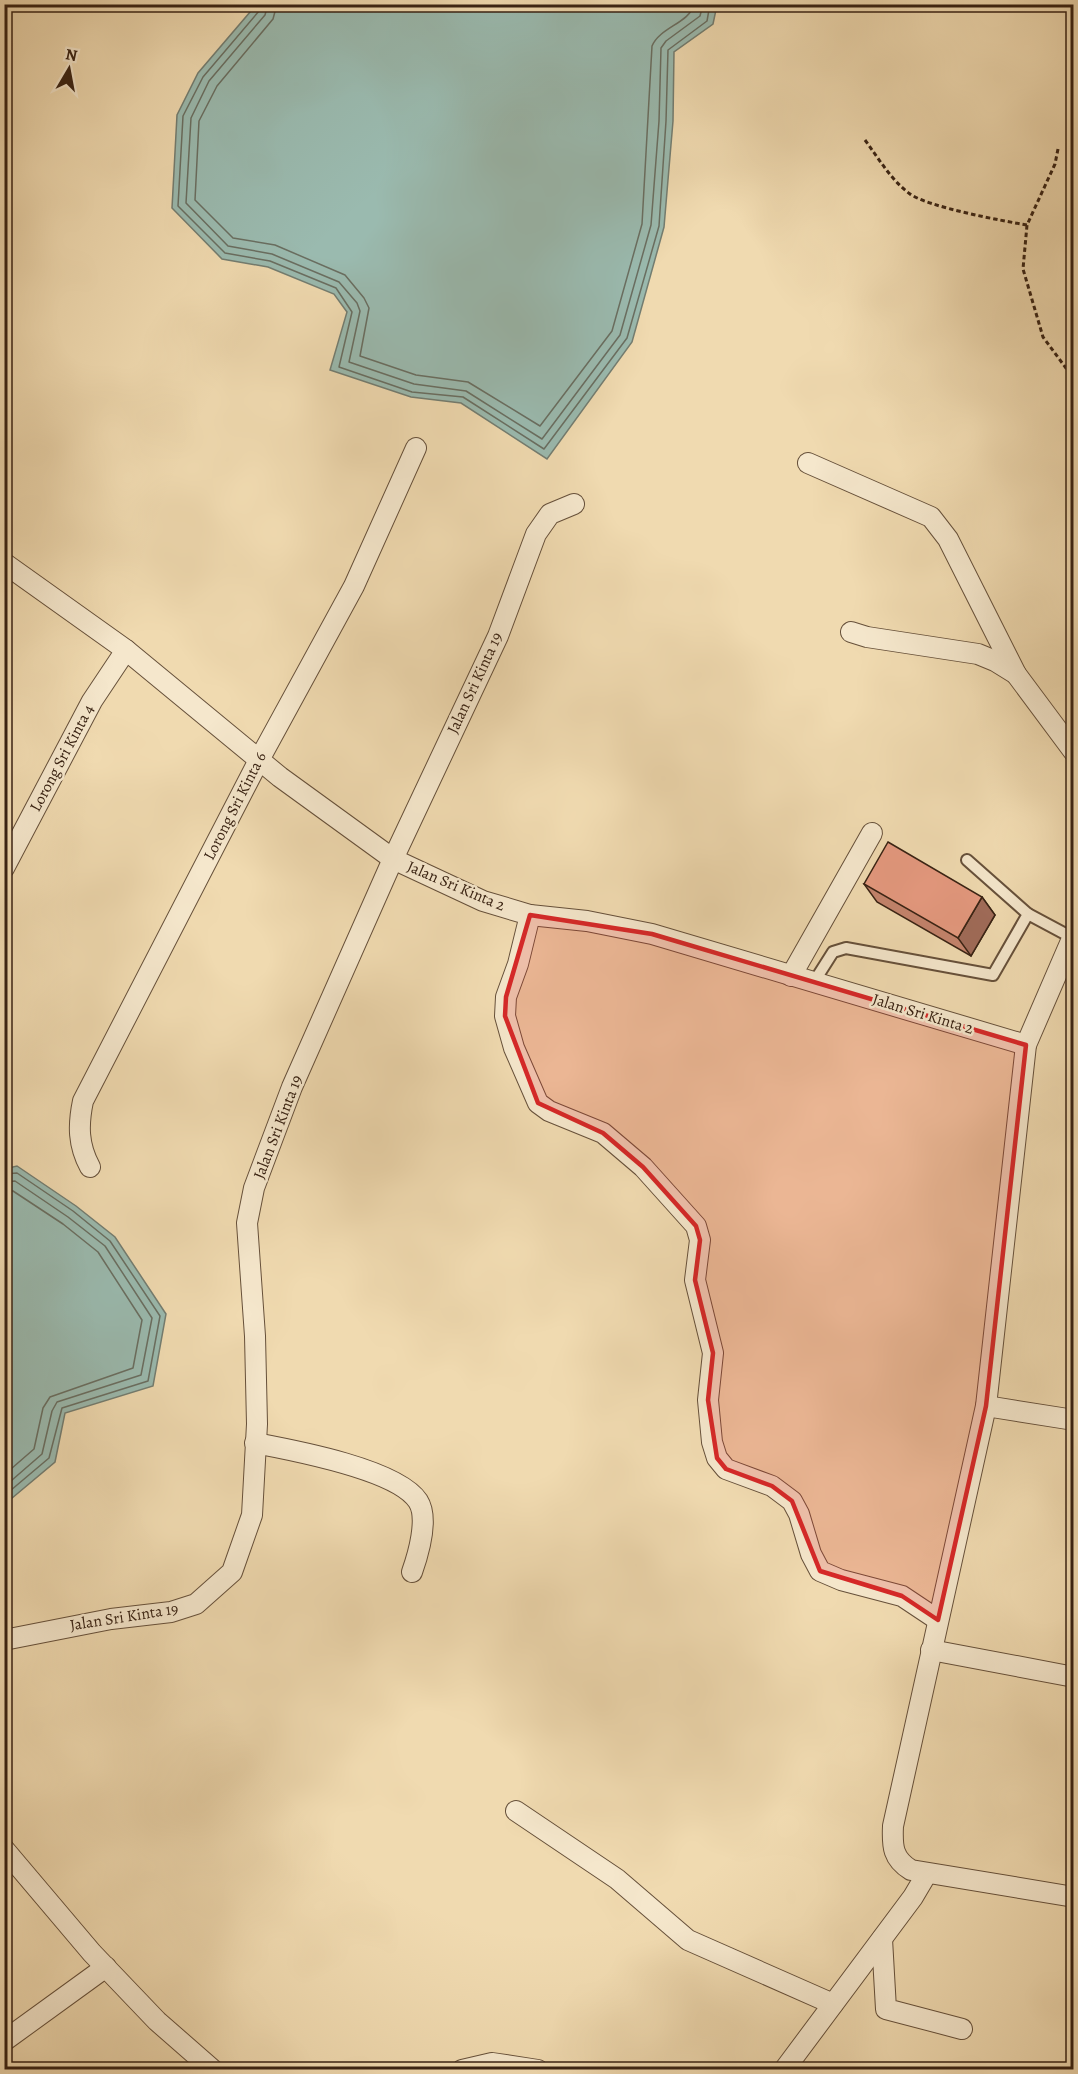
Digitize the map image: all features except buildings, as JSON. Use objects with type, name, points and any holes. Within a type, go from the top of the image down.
[{"type":"street","name":"Lorong Sri Kinta 6","points":[[90,1167],[82,1154],[78,1125],[83,1101],[259,760],[354,586],[416,448]]},
{"type":"street","points":[[808,463],[931,517],[948,539],[1016,674],[1074,752]]},
{"type":"street","name":"Jalan Sri Kinta 19","points":[[4,1640],[111,1618],[171,1612],[196,1604],[232,1572],[252,1515],[255,1336],[247,1223],[254,1188],[292,1087],[393,859],[498,636],[536,534],[550,514],[574,504]]},
{"type":"street","name":"Jalan Sri Kinta 2","points":[[4,563],[126,650],[259,760],[393,859],[483,900],[530,915],[587,921],[652,934],[1026,1045]]},
{"type":"street","points":[[850,632],[867,637],[978,654],[1016,674]]},
{"type":"street","name":"Lorong Sri Kinta 4","points":[[4,868],[92,701],[126,650]]},
{"type":"street","points":[[791,976],[872,833]]},
{"type":"street","points":[[530,915],[519,964],[506,997],[505,1016],[513,1048],[538,1103],[549,1111],[603,1133],[643,1167],[696,1226],[700,1240],[695,1280],[713,1353],[708,1400],[712,1442],[717,1458],[726,1468],[772,1486],[792,1501],[811,1554],[820,1571],[841,1580],[902,1596],[938,1620]]},
{"type":"street","points":[[1072,935],[1026,1045],[986,1407],[893,1826],[892,1845],[895,1857],[903,1865],[926,1875],[1074,1897]]},
{"type":"street","points":[[986,1407],[1074,1420]]},
{"type":"street","points":[[255,1443],[307,1453],[365,1470],[406,1491],[418,1501],[422,1520],[420,1549],[412,1572]]},
{"type":"street","points":[[931,1650],[1074,1677]]},
{"type":"street","points":[[516,1811],[617,1880],[688,1940],[832,2004]]},
{"type":"street","points":[[4,1849],[106,1967],[157,2021],[213,2070]]},
{"type":"street","points":[[784,2070],[914,1897],[926,1875]]},
{"type":"street","points":[[882,1939],[886,2009],[962,2029]]},
{"type":"street","points":[[4,2041],[106,1967]]},
{"type":"street","points":[[462,2070],[492,2063],[538,2070]]},
{"type":"lane","points":[[967,860],[1029,914],[1072,935]]},
{"type":"lane","points":[[814,982],[833,952],[846,948],[993,975],[1029,914]]},
{"type":"path","points":[[866,140],[891,176],[910,194],[924,201],[997,220],[1027,225]]},
{"type":"path","points":[[1058,149],[1055,164],[1027,225],[1023,269],[1043,337],[1074,379]]},
{"type":"highlighted area","points":[[530,915],[652,934],[1026,1045],[986,1406],[938,1620],[902,1596],[820,1571],[792,1501],[772,1486],[726,1469],[717,1458],[708,1400],[713,1353],[695,1280],[700,1240],[696,1226],[643,1167],[603,1133],[538,1103],[505,1016],[506,997]]},
{"type":"water","points":[[256,5],[717,5],[713,24],[674,52],[673,121],[664,227],[632,342],[547,459],[461,403],[411,397],[330,370],[347,312],[334,294],[268,267],[222,259],[172,208],[177,115],[198,73]]},
{"type":"water","points":[[17,1166],[76,1206],[115,1237],[166,1314],[153,1386],[65,1413],[55,1462],[5,1504],[4,1169]]}]
